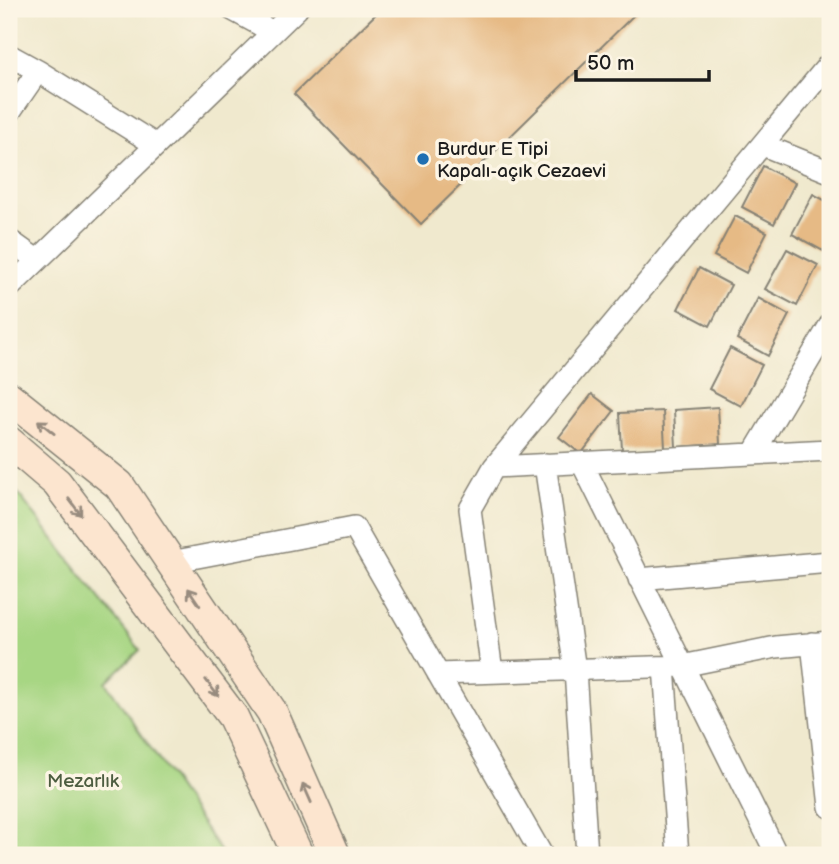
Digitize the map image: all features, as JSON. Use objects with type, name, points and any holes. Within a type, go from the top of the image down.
[{"type":"main road","points":[[9,397],[119,485],[272,712],[335,855]]},
{"type":"main road","points":[[9,443],[57,484],[233,717],[298,855]]},
{"type":"street","points":[[231,9],[273,32]]},
{"type":"street","points":[[9,288],[297,9]]},
{"type":"street","points":[[9,55],[156,145]]},
{"type":"street","points":[[492,672],[470,509],[494,467],[830,63]]},
{"type":"street","points":[[9,113],[38,71]]},
{"type":"street","points":[[762,145],[830,172]]},
{"type":"street","points":[[9,240],[37,260]]},
{"type":"street","points":[[753,454],[830,326]]},
{"type":"street","points":[[494,467],[830,450]]},
{"type":"street","points":[[582,463],[639,579],[673,667],[777,855]]},
{"type":"street","points":[[545,464],[575,670],[587,855]]},
{"type":"street","points":[[171,562],[354,527],[542,855]]},
{"type":"street","points":[[639,579],[830,562]]},
{"type":"street","points":[[438,674],[673,667],[776,647],[821,643],[830,807]]},
{"type":"street","points":[[673,667],[678,855]]},
{"type":"green space","name":"Mezarlık","points":[[9,482],[140,650],[106,682],[223,855],[9,855]]},
{"type":"building","name":"Burdur E Tipi Kapalı-açık Cezaevi","points":[[381,9],[640,9],[421,224],[294,94]]},
{"type":"building","points":[[763,166],[795,183],[774,224],[742,207]]},
{"type":"building","points":[[813,194],[830,203],[830,238],[823,251],[792,234]]},
{"type":"building","points":[[735,216],[767,232],[746,273],[714,256]]},
{"type":"building","points":[[787,249],[818,265],[797,306],[765,289]]},
{"type":"building","points":[[699,268],[731,285],[710,326],[678,309]]},
{"type":"building","points":[[758,298],[789,315],[768,356],[737,339]]},
{"type":"building","points":[[730,348],[762,365],[741,406],[709,389]]},
{"type":"building","points":[[592,394],[614,411],[581,454],[559,437]]},
{"type":"building","points":[[718,407],[720,444],[676,447],[674,410]]},
{"type":"building","points":[[663,411],[665,448],[622,450],[620,413]]},
{"type":"place","name":"Burdur E Tipi Kapalı-açık Cezaevi","points":[[423,159]]}]
